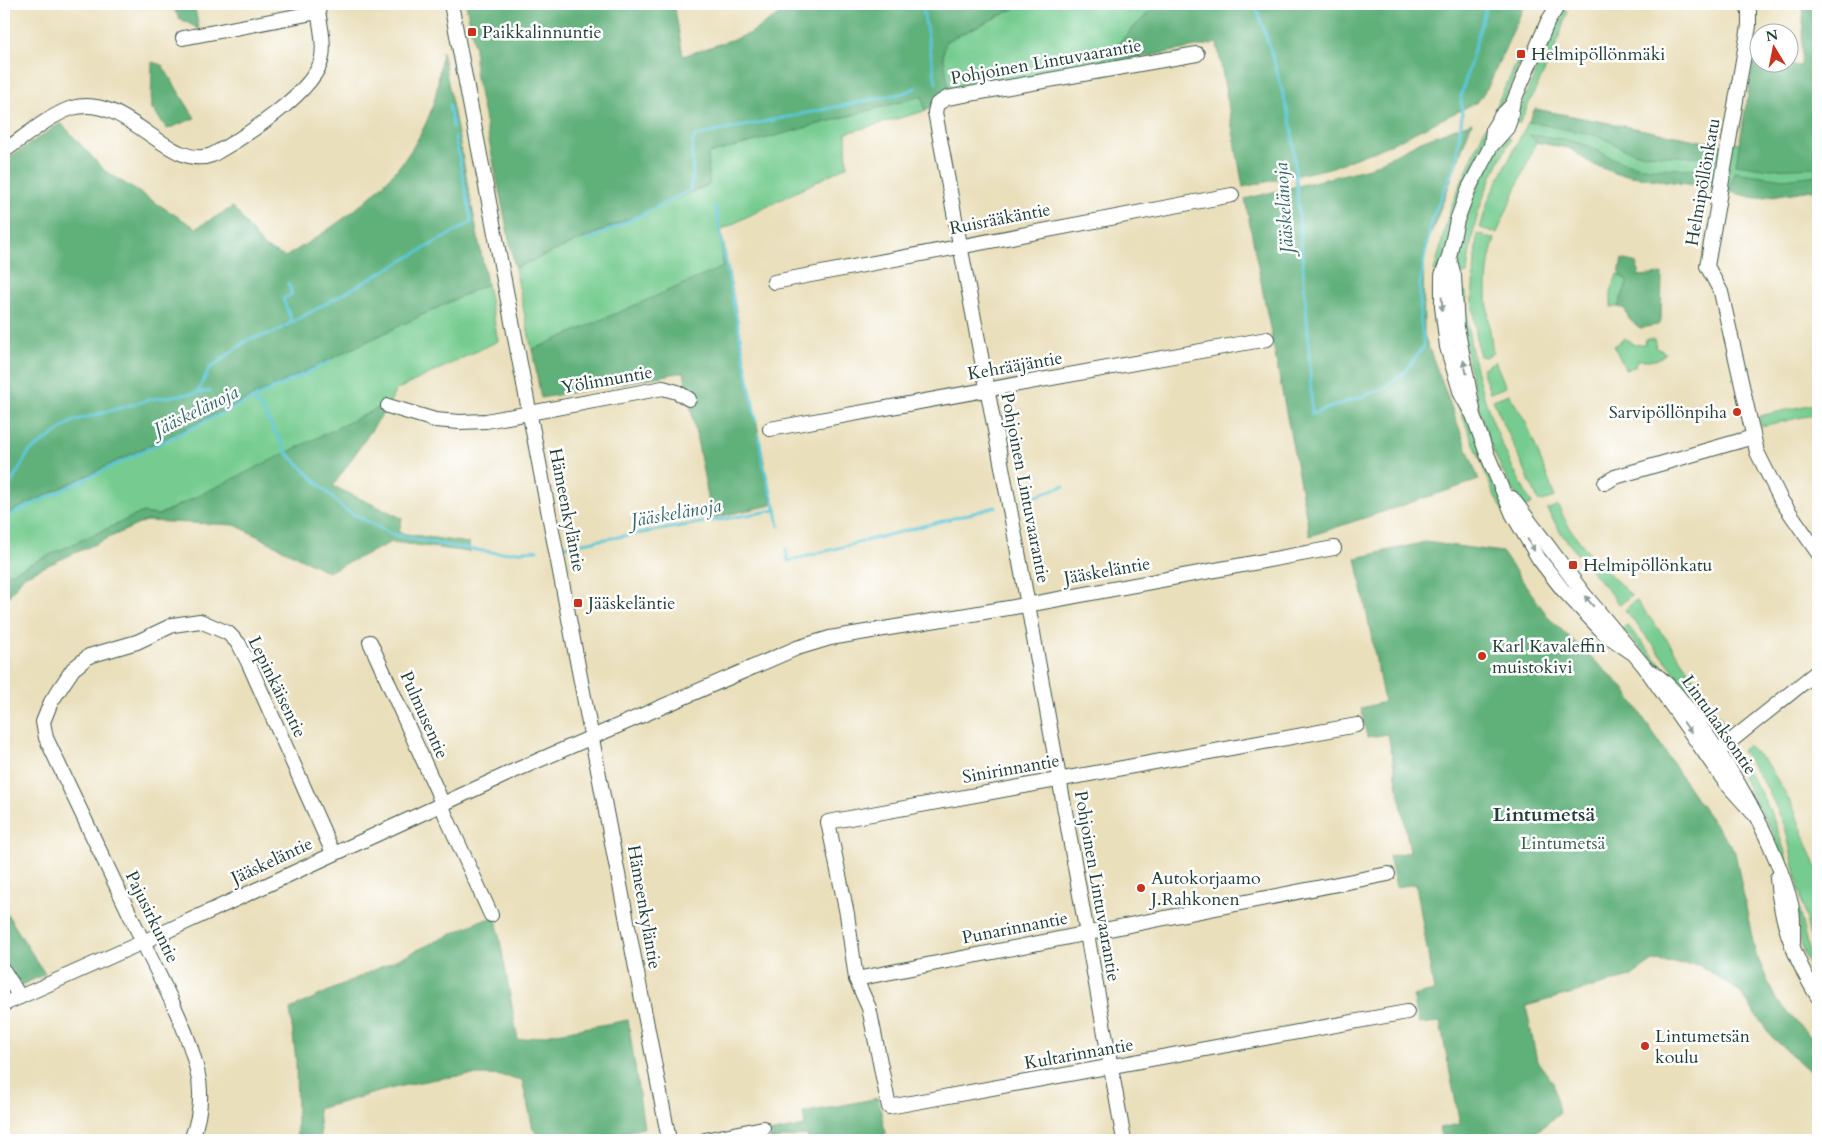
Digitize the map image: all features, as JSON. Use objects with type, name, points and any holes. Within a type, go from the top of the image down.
[{"type":"street","name":"Hämeenkyläntie","points":[[451,4],[669,1140]]},
{"type":"street","name":"Lintulaaksontie","points":[[1548,4],[1548,21]]},
{"type":"street","name":"Lintulaaksontie","points":[[1559,4],[1548,21],[1512,105],[1501,116],[1493,130],[1491,146],[1462,206],[1450,257],[1442,275],[1444,325],[1455,377],[1461,394],[1473,415],[1486,454],[1502,486],[1541,540],[1714,754],[1735,776],[1765,834],[1776,865],[1780,907],[1805,975],[1818,997]]},
{"type":"street","name":"Helmipöllönkatu","points":[[1746,4],[1749,11],[1749,26],[1707,266],[1721,292],[1753,437],[1761,462],[1781,500],[1818,553]]},
{"type":"street","points":[[4,151],[65,111],[90,106],[115,112],[188,156],[203,157],[212,155],[289,103],[309,83],[322,58],[323,42],[317,8],[183,38]]},
{"type":"street","name":"Pohjoinen Lintuvaarantie","points":[[1124,1140],[1028,605],[935,112],[937,104],[947,98],[1197,54]]},
{"type":"street","name":"Ruisrääkäntie","points":[[774,282],[1232,195]]},
{"type":"street","name":"Kehrääjäntie","points":[[770,429],[1267,339]]},
{"type":"street","name":"Yölinnuntie","points":[[388,406],[435,420],[460,422],[486,421],[663,388],[677,392],[689,399]]},
{"type":"street","points":[[1605,483],[1615,477],[1753,437]]},
{"type":"street","name":"Jääskeläntie","points":[[4,1004],[442,804],[797,648],[830,638],[1028,605],[1334,548]]},
{"type":"street","name":"Lepinkäisentie","points":[[45,716],[62,684],[73,669],[89,656],[137,642],[186,622],[200,621],[228,633],[239,644],[249,664],[333,853]]},
{"type":"street","name":"Pulmusentie","points":[[370,642],[491,915]]},
{"type":"street","points":[[1714,754],[1818,670]]},
{"type":"street","name":"Pajusirkuntie","points":[[45,716],[43,722],[46,738],[185,1030],[198,1071],[200,1103],[198,1119],[191,1140]]},
{"type":"street","name":"Sinirinnantie","points":[[856,979],[847,914],[828,822],[1357,725]]},
{"type":"street","name":"Punarinnantie","points":[[856,979],[1388,874]]},
{"type":"street","points":[[4,971],[20,997]]},
{"type":"street","name":"Kultarinnantie","points":[[856,979],[869,1008],[889,1107],[1111,1068],[1407,1012]]},
{"type":"street","points":[[705,1140],[764,1128]]},
{"type":"green space","points":[[171,4],[194,4],[199,29],[179,18]]},
{"type":"green space","points":[[466,4],[674,4],[683,56],[749,34],[796,4],[1024,4],[946,41],[943,54],[949,91],[925,111],[922,96],[708,154],[709,184],[515,268],[475,72],[475,49]]},
{"type":"green space","points":[[1024,4],[1157,4],[1096,66],[949,91],[943,54],[946,41]]},
{"type":"green space","points":[[1157,4],[1216,7],[1214,4],[1525,4],[1488,87],[1477,102],[1389,145],[1330,168],[1243,187],[1217,43],[1096,66]]},
{"type":"green space","points":[[1804,4],[1818,4],[1818,167],[1770,169],[1736,164],[1752,72],[1800,72]]},
{"type":"green space","points":[[1562,10],[1567,11],[1567,13],[1554,51],[1519,124],[1515,121]]},
{"type":"green space","points":[[442,51],[487,284],[4,515],[4,161],[61,123],[105,171],[196,228],[233,207],[264,247],[285,257],[351,213],[389,178],[406,158],[420,136],[431,111],[437,89]]},
{"type":"green space","points":[[1519,58],[1522,59],[1499,113],[1494,110]]},
{"type":"green space","points":[[152,62],[162,65],[195,118],[167,129],[151,107]]},
{"type":"green space","points":[[922,96],[925,111],[846,133],[847,166],[721,230],[724,267],[532,350],[515,268],[709,185],[708,154]]},
{"type":"green space","points":[[1535,109],[1722,145],[1741,142],[1818,145],[1818,189],[1757,198],[1714,188],[1618,174],[1592,164],[1569,148],[1536,142],[1497,233],[1480,228],[1489,198]]},
{"type":"green space","points":[[1535,109],[1716,144],[1713,157],[1637,153],[1622,148],[1599,136],[1529,122]]},
{"type":"green space","points":[[1472,122],[1423,256],[1424,335],[1479,480],[1310,536],[1245,199],[1369,168],[1421,141]]},
{"type":"green space","points":[[1486,126],[1491,128],[1476,162],[1439,272],[1434,272],[1450,209]]},
{"type":"green space","points":[[1529,135],[1576,142],[1622,162],[1638,166],[1712,170],[1709,187],[1618,174],[1592,164],[1569,148],[1536,142]]},
{"type":"green space","points":[[1506,137],[1511,139],[1487,188],[1476,220],[1467,274],[1459,273],[1462,235],[1466,218],[1478,185]]},
{"type":"green space","points":[[1734,172],[1784,179],[1818,175],[1818,189],[1757,198],[1729,192]]},
{"type":"green space","points":[[721,230],[772,505],[712,518],[684,372],[541,398],[532,350],[723,267]]},
{"type":"green space","points":[[1477,234],[1495,239],[1488,267],[1487,281],[1493,353],[1485,357],[1480,356],[1478,349],[1472,300]]},
{"type":"green space","points":[[1622,259],[1637,263],[1639,276],[1662,274],[1661,322],[1658,325],[1640,328],[1629,319],[1625,309],[1618,307],[1628,281],[1619,275]]},
{"type":"green space","points":[[1617,274],[1628,281],[1618,307],[1611,307],[1611,292]]},
{"type":"green space","points":[[487,284],[498,341],[396,390],[388,406],[158,515],[141,513],[4,576],[4,515]]},
{"type":"green space","points":[[1433,290],[1438,290],[1508,519],[1492,489],[1462,416],[1448,375],[1437,334]]},
{"type":"green space","points":[[1458,291],[1466,292],[1471,346],[1477,374],[1495,429],[1532,504],[1525,508],[1496,458],[1486,431],[1471,376]]},
{"type":"green space","points":[[1625,338],[1634,345],[1645,344],[1646,339],[1654,339],[1656,347],[1665,353],[1656,360],[1638,360],[1634,367],[1625,369],[1614,346]]},
{"type":"green space","points":[[1495,361],[1506,387],[1490,393],[1482,369]]},
{"type":"green space","points":[[1509,394],[1526,422],[1555,497],[1539,502],[1493,400]]},
{"type":"green space","points":[[1818,403],[1818,414],[1761,426],[1759,416]]},
{"type":"green space","points":[[388,406],[333,486],[402,518],[399,533],[469,543],[470,552],[392,542],[328,572],[235,525],[146,521],[24,576],[4,602],[4,576],[141,513],[159,515],[378,408]]},
{"type":"green space","points":[[1558,505],[1564,518],[1581,543],[1631,595],[1620,605],[1565,539],[1547,510]]},
{"type":"green space","name":"Lintumetsä","points":[[1425,542],[1502,552],[1549,618],[1624,688],[1690,790],[1735,852],[1755,952],[1776,1000],[1818,1045],[1818,1079],[1771,1036],[1739,991],[1699,965],[1653,961],[1630,977],[1526,1006],[1537,1061],[1553,1082],[1559,1114],[1537,1131],[1538,1140],[1442,1140],[1439,1128],[1460,1124],[1440,1022],[1419,1024],[1413,996],[1434,991],[1416,884],[1396,887],[1389,856],[1410,852],[1388,734],[1367,737],[1361,708],[1384,702],[1356,558]]},
{"type":"green space","points":[[1636,600],[1668,641],[1727,727],[1722,729],[1711,717],[1625,610]]},
{"type":"green space","points":[[1627,625],[1667,672],[1665,674],[1622,629]]},
{"type":"green space","points":[[1747,745],[1768,764],[1793,807],[1818,871],[1818,958],[1809,933],[1785,826],[1765,784],[1742,751]]},
{"type":"green space","points":[[1744,768],[1763,796],[1770,811],[1782,842],[1795,891],[1793,891],[1775,837],[1739,771]]},
{"type":"green space","points":[[4,909],[45,974],[4,993]]},
{"type":"green space","points":[[1797,910],[1799,910],[1808,949],[1818,967],[1818,977],[1804,954]]},
{"type":"green space","points":[[496,918],[518,1040],[628,1020],[644,1128],[590,1140],[541,1140],[533,1129],[522,1080],[498,1076],[473,1075],[420,1082],[318,1109],[321,1140],[294,1140],[297,1133],[296,1061],[290,1009],[482,920]]},
{"type":"green space","points":[[878,1098],[887,1140],[808,1140],[807,1135],[770,1140],[769,1133],[805,1126],[803,1113]]},
{"type":"waterway","points":[[922,4],[936,83]]},
{"type":"waterway","points":[[1255,4],[1273,57],[1292,128],[1308,331],[1312,414],[1383,389],[1404,373],[1424,346],[1420,316],[1420,284],[1425,255],[1432,219],[1456,163],[1462,115],[1461,96],[1487,4]]},
{"type":"waterway","points":[[587,241],[689,191],[693,178],[692,150],[695,136],[904,93],[916,88]]},
{"type":"waterway","points":[[449,105],[453,127]]},
{"type":"waterway","points":[[198,392],[209,369],[249,339],[273,333],[472,222],[455,137]]},
{"type":"waterway","points":[[715,206],[756,421]]},
{"type":"waterway","points":[[288,283],[292,294],[283,299],[292,322]]},
{"type":"waterway","name":"Jääskelänoja","points":[[4,518],[329,362]]},
{"type":"waterway","points":[[4,495],[29,452],[73,421],[152,399],[210,391]]},
{"type":"waterway","name":"Jääskelänoja","points":[[252,399],[262,409],[288,454],[344,509],[391,534],[448,546],[496,553],[537,550]]},
{"type":"waterway","points":[[759,435],[763,465],[776,510]]},
{"type":"waterway","name":"Jääskelänoja","points":[[1022,501],[1064,486]]},
{"type":"waterway","name":"Jääskelänoja","points":[[786,549],[788,561],[996,507]]},
{"type":"waterway","name":"Jääskelänoja","points":[[565,546],[776,510],[779,526]]},
{"type":"place","name":"Paikkalinnuntie","points":[[472,32]]},
{"type":"place","name":"Helmipöllönmäki","points":[[1521,54]]},
{"type":"place","name":"Sarvipöllönpiha","points":[[1737,412]]},
{"type":"place","name":"Helmipöllönkatu","points":[[1573,565]]},
{"type":"place","name":"Jääskeläntie","points":[[578,603]]},
{"type":"place","name":"Karl Kavaleffin muistokivi","points":[[1482,656]]},
{"type":"place","name":"Autokorjaamo J.Rahkonen","points":[[1141,888]]},
{"type":"place","name":"Lintumetsän koulu","points":[[1645,1046]]},
{"type":"district","name":"Lintumetsä","points":[[1544,814]]}]
